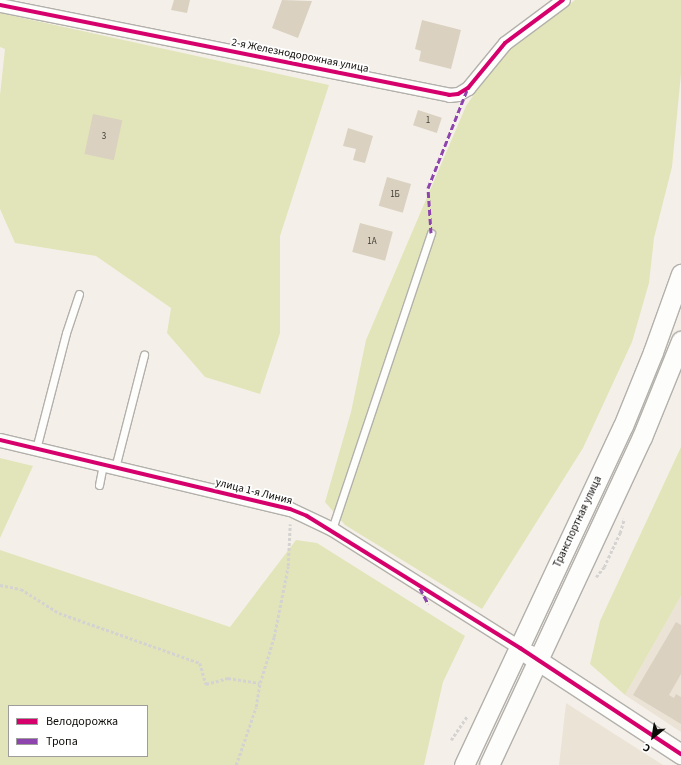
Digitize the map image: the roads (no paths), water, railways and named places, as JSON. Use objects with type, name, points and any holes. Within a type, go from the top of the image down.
[{"type":"street","name":"2-я Железнодорожная улица","points":[[0,5],[449,95],[458,94],[468,88],[506,42],[563,0]]},
{"type":"street","name":"Транспортная улица","points":[[464,765],[520,648],[622,426],[653,352],[681,274]]},
{"type":"street","name":"Транспортная улица","points":[[489,765],[642,437],[681,342]]},
{"type":"street","name":"улица 1-я Линия","points":[[0,440],[290,509],[332,529],[520,648]]},
{"type":"street","points":[[520,648],[681,754]]},
{"type":"lane","points":[[332,529],[431,232]]},
{"type":"lane","points":[[36,449],[66,333],[79,294]]},
{"type":"lane","points":[[99,485],[109,466],[144,355]]}]
